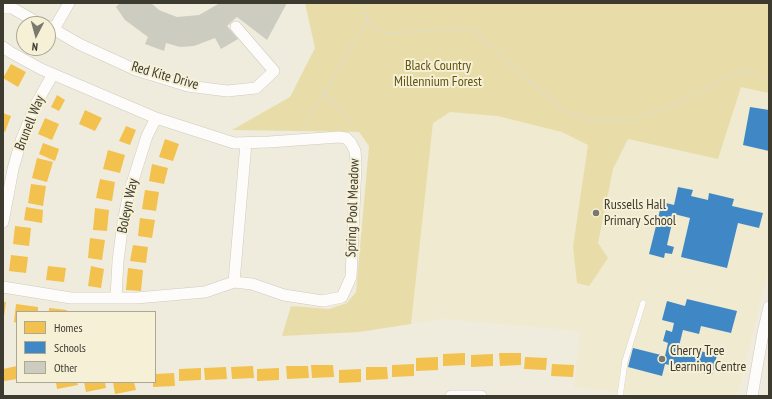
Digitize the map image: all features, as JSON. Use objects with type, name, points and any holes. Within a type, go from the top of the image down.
[{"type":"street","points":[[56,21],[69,3]]},
{"type":"street","points":[[3,8],[12,8],[26,16]]},
{"type":"street","name":"Red Kite Drive","points":[[56,31],[79,44],[136,70],[188,86],[227,91],[256,88],[274,71],[236,27]]},
{"type":"street","name":"Spring Pool Meadow","points":[[3,47],[53,74],[156,118],[234,143],[339,137],[346,138],[352,143],[355,151],[356,164],[351,277],[342,297],[323,302],[284,295],[252,284],[234,282],[205,292],[136,298],[71,298],[3,287]]},
{"type":"street","name":"Brunell Way","points":[[3,222],[13,169],[22,141],[36,106],[53,74]]},
{"type":"street","name":"Boleyn Way","points":[[116,297],[120,245],[129,193],[147,136],[156,118]]},
{"type":"street","points":[[234,282],[246,142]]},
{"type":"street","points":[[752,396],[763,333],[769,309]]},
{"type":"street","points":[[451,396],[482,396]]},
{"type":"lane","points":[[620,396],[625,361],[643,304]]},
{"type":"path","points":[[359,3],[375,30],[389,34],[455,29],[474,31],[563,111],[588,120],[627,121],[675,105],[732,75],[749,71],[769,79]]},
{"type":"path","points":[[296,140],[369,18]]},
{"type":"path","points":[[324,92],[349,120],[352,143]]},
{"type":"shaded area","name":"Russells Hall Primary School","points":[[741,86],[769,93],[769,268],[737,396],[654,396],[574,387],[580,331],[444,319],[411,324],[436,97],[718,159]]},
{"type":"green space","name":"Black Country Millennium Forest","points":[[305,3],[769,3],[769,93],[741,87],[718,159],[628,139],[613,169],[598,243],[608,258],[589,286],[577,283],[573,247],[588,145],[562,132],[498,116],[450,112],[433,123],[411,324],[359,332],[282,336],[291,306],[329,309],[347,303],[356,292],[369,146],[359,132],[232,130],[290,97],[315,48]]},
{"type":"building: Homes","points":[[11,64],[26,72],[18,87],[3,78]]},
{"type":"building: Homes","points":[[57,95],[65,100],[59,111],[51,107]]},
{"type":"building: Homes","points":[[85,110],[102,118],[95,131],[79,124]]},
{"type":"building: Homes","points":[[3,113],[11,116],[5,132],[3,131]]},
{"type":"building: Homes","points":[[45,118],[59,124],[52,140],[38,134]]},
{"type":"building: Homes","points":[[126,126],[136,130],[130,145],[119,141]]},
{"type":"building: Homes","points":[[165,139],[179,144],[173,161],[159,157]]},
{"type":"building: Homes","points":[[43,143],[59,149],[55,161],[39,154]]},
{"type":"building: Homes","points":[[108,150],[125,155],[120,173],[103,169]]},
{"type":"building: Homes","points":[[37,158],[53,162],[47,182],[32,178]]},
{"type":"building: Homes","points":[[152,164],[168,168],[164,184],[149,181]]},
{"type":"building: Homes","points":[[100,179],[115,182],[112,201],[96,198]]},
{"type":"building: Homes","points":[[31,184],[46,186],[43,206],[28,203]]},
{"type":"building: Homes","points":[[145,190],[159,192],[156,211],[142,209]]},
{"type":"building: Homes","points":[[26,207],[43,210],[42,223],[24,220]]},
{"type":"building: Homes","points":[[95,208],[109,210],[107,231],[93,230]]},
{"type":"building: Homes","points":[[140,218],[155,220],[152,238],[138,236]]},
{"type":"building: Homes","points":[[15,226],[31,228],[29,246],[13,244]]},
{"type":"building: Homes","points":[[90,238],[105,240],[102,260],[88,258]]},
{"type":"building: Homes","points":[[133,245],[148,247],[146,263],[130,261]]},
{"type":"building: Homes","points":[[11,255],[28,257],[26,273],[9,271]]},
{"type":"building: Homes","points":[[48,266],[66,268],[64,282],[46,280]]},
{"type":"building: Homes","points":[[91,266],[104,269],[101,288],[88,286]]},
{"type":"building: Homes","points":[[128,268],[143,270],[141,291],[126,290]]},
{"type":"building: Homes","points":[[3,302],[6,302],[4,316],[3,316]]},
{"type":"building: Homes","points":[[16,304],[38,307],[38,311],[16,311],[16,323],[14,322]]},
{"type":"building: Homes","points":[[49,308],[67,310],[66,311],[49,311]]},
{"type":"building: Homes","points":[[465,353],[465,365],[443,366],[443,354]]},
{"type":"building: Homes","points":[[499,353],[521,353],[521,365],[500,366]]},
{"type":"building: Homes","points":[[493,354],[493,366],[471,367],[471,355]]},
{"type":"building: Homes","points":[[438,357],[438,370],[416,371],[416,358]]},
{"type":"building: Homes","points":[[525,357],[547,358],[546,370],[524,369]]},
{"type":"building: Homes","points":[[414,364],[414,376],[392,377],[392,365]]},
{"type":"building: Homes","points":[[552,364],[574,365],[573,377],[551,376]]},
{"type":"building: Homes","points":[[311,365],[333,365],[334,377],[312,378]]},
{"type":"building: Homes","points":[[16,366],[16,379],[4,381],[3,369]]},
{"type":"building: Homes","points":[[253,366],[254,378],[232,379],[231,367]]},
{"type":"building: Homes","points":[[286,366],[308,366],[309,378],[287,379]]},
{"type":"building: Homes","points":[[226,367],[227,379],[205,380],[204,368]]},
{"type":"building: Homes","points":[[366,367],[387,367],[388,379],[366,380]]},
{"type":"building: Homes","points":[[201,368],[201,380],[179,381],[179,369]]},
{"type":"building: Homes","points":[[279,368],[279,380],[257,381],[257,369]]},
{"type":"building: Homes","points":[[361,369],[361,382],[339,383],[339,370]]},
{"type":"building: Homes","points":[[174,373],[175,386],[153,387],[153,383],[156,383],[156,374]]},
{"type":"building: Homes","points":[[56,383],[77,383],[78,385],[57,389]]},
{"type":"building: Homes","points":[[84,383],[105,383],[106,388],[86,392]]},
{"type":"building: Homes","points":[[113,383],[134,383],[136,390],[115,394]]},
{"type":"building: Schools","points":[[750,107],[769,110],[769,151],[743,145]]},
{"type":"building: Schools","points":[[678,187],[693,190],[691,196],[708,200],[709,193],[734,199],[732,206],[763,213],[759,228],[738,223],[727,268],[681,257],[690,218],[674,214],[667,245],[674,247],[672,254],[665,253],[664,258],[649,254],[662,202],[674,205]]},
{"type":"building: Schools","points":[[687,299],[737,311],[731,333],[701,326],[699,334],[683,330],[679,346],[717,355],[712,375],[665,364],[662,376],[628,367],[633,348],[665,356],[668,343],[663,341],[666,330],[672,332],[674,323],[662,320],[667,301],[685,306]]},
{"type":"building: Other","points":[[120,3],[151,3],[159,10],[177,17],[199,15],[220,3],[287,3],[267,40],[237,17],[227,26],[238,39],[221,49],[215,38],[194,46],[180,47],[166,43],[164,51],[145,44],[148,37],[125,20],[116,7]]},
{"type":"place","name":"Russells Hall Primary School","points":[[596,213]]},
{"type":"place","name":"Cherry Tree Learning Centre","points":[[662,359]]}]
